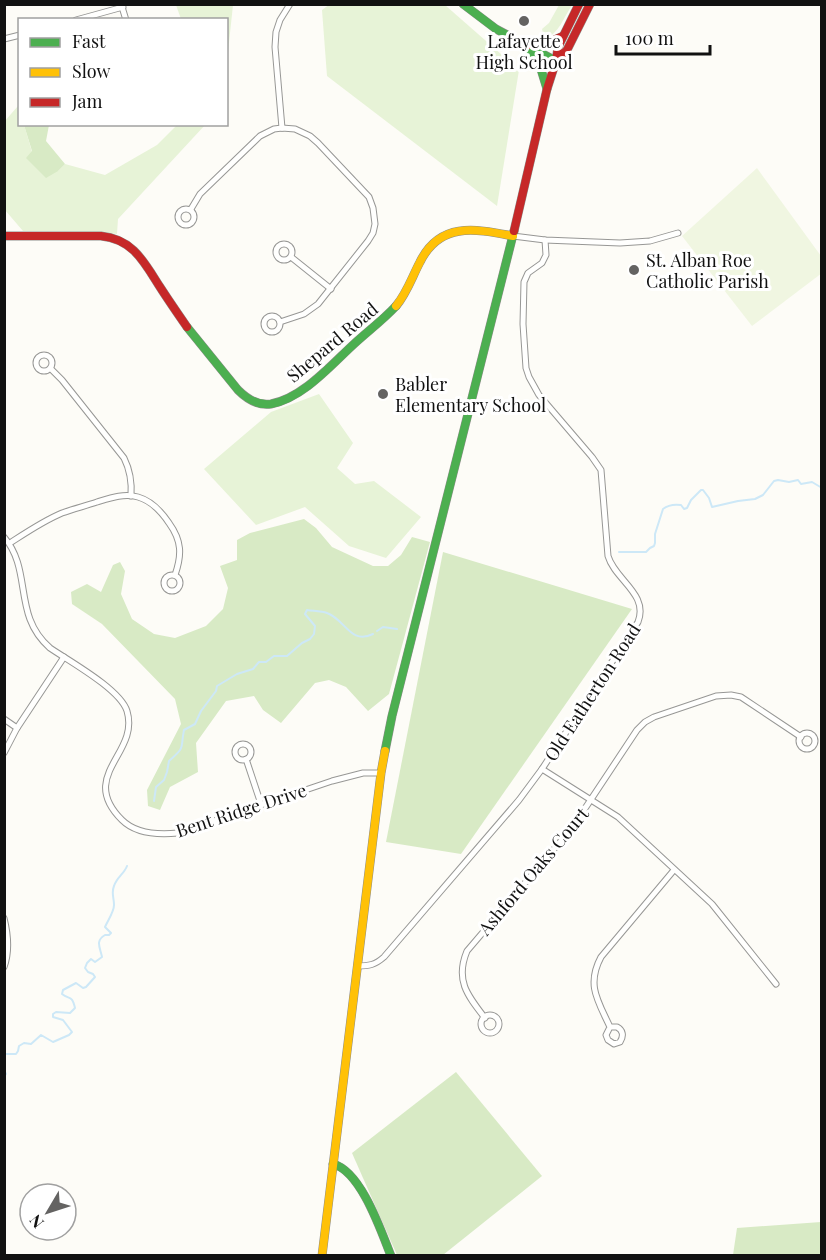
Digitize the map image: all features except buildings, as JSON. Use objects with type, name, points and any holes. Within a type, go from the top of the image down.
[{"type":"main road","points":[[463,4],[493,29],[556,61]]},
{"type":"main road","points":[[322,1256],[381,773],[398,690],[524,193],[558,47],[579,4]]},
{"type":"main road","points":[[556,61],[567,50],[590,4]]},
{"type":"main road","points":[[525,45],[543,45],[563,36]]},
{"type":"main road","points":[[525,45],[540,66],[547,89]]},
{"type":"main road","name":"Shepard Road","points":[[4,236],[101,236],[122,240],[138,254],[177,313],[232,386],[250,400],[266,404],[280,401],[303,388],[389,314],[405,294],[419,262],[438,239],[457,230],[468,229],[513,236]]},
{"type":"main road","points":[[333,1164],[340,1166],[353,1178],[391,1256]]},
{"type":"street","points":[[282,128],[275,47],[280,20],[290,4]]},
{"type":"street","points":[[83,18],[122,6]]},
{"type":"street","points":[[191,209],[200,194],[255,140],[267,132],[282,128],[295,129],[310,136],[365,192],[373,207],[375,224],[371,237],[318,304],[304,314],[280,322]]},
{"type":"street","name":"Shepard Road","points":[[513,236],[608,243],[638,242],[678,233]]},
{"type":"street","name":"Old Eatherton Road","points":[[357,966],[376,964],[384,957],[519,800],[638,622],[641,610],[633,590],[615,572],[608,556],[601,470],[592,456],[539,395],[526,368],[523,324],[524,282],[528,273],[542,263],[546,255],[544,240]]},
{"type":"street","points":[[291,257],[331,289]]},
{"type":"street","points":[[51,369],[124,458],[129,468],[131,496]]},
{"type":"street","points":[[10,543],[37,525],[63,512],[118,496],[131,496],[148,501],[155,506],[174,531],[179,542],[180,553],[180,562],[175,575]]},
{"type":"street","name":"Bent Ridge Drive","points":[[4,537],[10,543],[16,556],[32,628],[43,642],[118,695],[127,711],[128,734],[111,764],[106,786],[111,808],[126,824],[150,833],[177,833],[346,776],[381,773]]},
{"type":"street","points":[[4,753],[17,728],[64,657]]},
{"type":"street","name":"Ashford Oaks Court","points":[[484,1018],[468,996],[463,982],[462,966],[467,951],[572,828],[637,730],[645,722],[716,696],[731,695],[741,697],[801,737]]},
{"type":"street","points":[[4,720],[17,728]]},
{"type":"street","points":[[246,759],[261,804]]},
{"type":"street","points":[[542,768],[618,817],[712,904],[776,984]]},
{"type":"street","points":[[610,1027],[594,990],[596,966],[674,870]]},
{"type":"street","points":[[4,918],[8,938],[8,953],[4,968]]},
{"type":"green space","points":[[330,4],[445,5],[519,70],[497,206],[327,76],[322,10]]},
{"type":"green space","points":[[176,5],[233,5],[228,52],[228,18],[181,18]]},
{"type":"green space","points":[[559,5],[572,5],[558,29],[545,40],[542,29],[549,23]]},
{"type":"green space","points":[[18,106],[18,126],[24,126],[32,152],[58,171],[65,164],[105,175],[157,145],[176,126],[204,126],[118,219],[117,234],[23,231],[5,210],[4,122]]},
{"type":"green space","points":[[24,126],[49,126],[46,141],[65,164],[46,178],[26,158],[32,151]]},
{"type":"green space","points":[[757,168],[821,256],[822,273],[752,326],[682,236]]},
{"type":"green space","points":[[319,394],[353,443],[337,468],[355,484],[374,481],[421,517],[386,558],[349,546],[305,507],[256,525],[204,469],[271,412]]},
{"type":"green space","points":[[304,519],[316,528],[332,547],[373,566],[388,566],[401,555],[412,537],[430,542],[389,694],[368,711],[346,687],[329,680],[315,683],[281,723],[263,710],[254,696],[226,701],[196,743],[198,772],[170,787],[160,810],[148,806],[147,790],[181,724],[175,699],[102,624],[72,604],[71,592],[87,584],[101,592],[113,565],[120,562],[125,571],[121,594],[132,619],[154,634],[175,638],[206,626],[223,609],[228,588],[220,566],[237,560],[237,540],[250,533]]},
{"type":"green space","points":[[443,552],[632,609],[461,854],[386,842]]},
{"type":"green space","points":[[456,1072],[542,1176],[443,1255],[397,1255],[352,1153]]},
{"type":"green space","points":[[821,1222],[821,1255],[733,1255],[737,1228]]},
{"type":"waterway","points":[[619,552],[646,552],[654,546],[655,534],[663,509],[676,505],[687,508],[701,490],[709,498],[712,507],[755,499],[763,495],[774,481],[778,480],[789,482],[798,480],[801,484],[812,482],[822,488]]},
{"type":"waterway","points":[[154,801],[156,787],[164,780],[169,761],[181,747],[184,730],[195,724],[217,686],[237,674],[253,669],[259,662],[266,662],[274,656],[287,656],[310,639],[314,634],[315,626],[305,614],[307,610],[320,611],[333,616],[353,634],[365,637],[373,634]]},
{"type":"waterway","points":[[377,631],[383,627],[397,629]]},
{"type":"waterway","points":[[4,1054],[16,1054],[19,1046],[24,1043],[31,1044],[41,1035],[53,1042],[72,1032],[63,1020],[53,1017],[53,1014],[56,1012],[70,1013],[75,1008],[72,999],[62,994],[63,990],[76,983],[83,988],[86,987],[95,977],[85,968],[91,959],[95,962],[102,957],[99,942],[102,937],[111,933],[105,927],[114,908],[113,888],[127,866]]},
{"type":"waterway","points":[[4,1070],[6,1074],[4,1076]]},
{"type":"traffic: fast","points":[[463,4],[496,29],[556,61]]},
{"type":"traffic: fast","points":[[525,45],[540,66],[547,89]]},
{"type":"traffic: fast","points":[[385,751],[514,231]]},
{"type":"traffic: fast","points":[[187,327],[241,393],[257,403],[271,404],[283,401],[316,380],[396,306]]},
{"type":"traffic: fast","points":[[333,1164],[343,1169],[361,1190],[376,1218],[391,1256]]},
{"type":"traffic: slow","points":[[396,306],[428,249],[448,234],[473,230],[513,236]]},
{"type":"traffic: slow","points":[[322,1256],[385,751]]},
{"type":"traffic: jam","points":[[514,231],[558,47],[579,4]]},
{"type":"traffic: jam","points":[[557,60],[567,50],[590,4]]},
{"type":"traffic: jam","points":[[525,45],[543,45],[563,36]]},
{"type":"traffic: jam","points":[[4,236],[101,236],[121,242],[130,247],[143,261],[187,327]]},
{"type":"place","name":"Lafayette High School","points":[[524,21]]},
{"type":"place","name":"St. Alban Roe Catholic Parish","points":[[634,270]]},
{"type":"place","name":"Babler Elementary School","points":[[383,394]]}]
